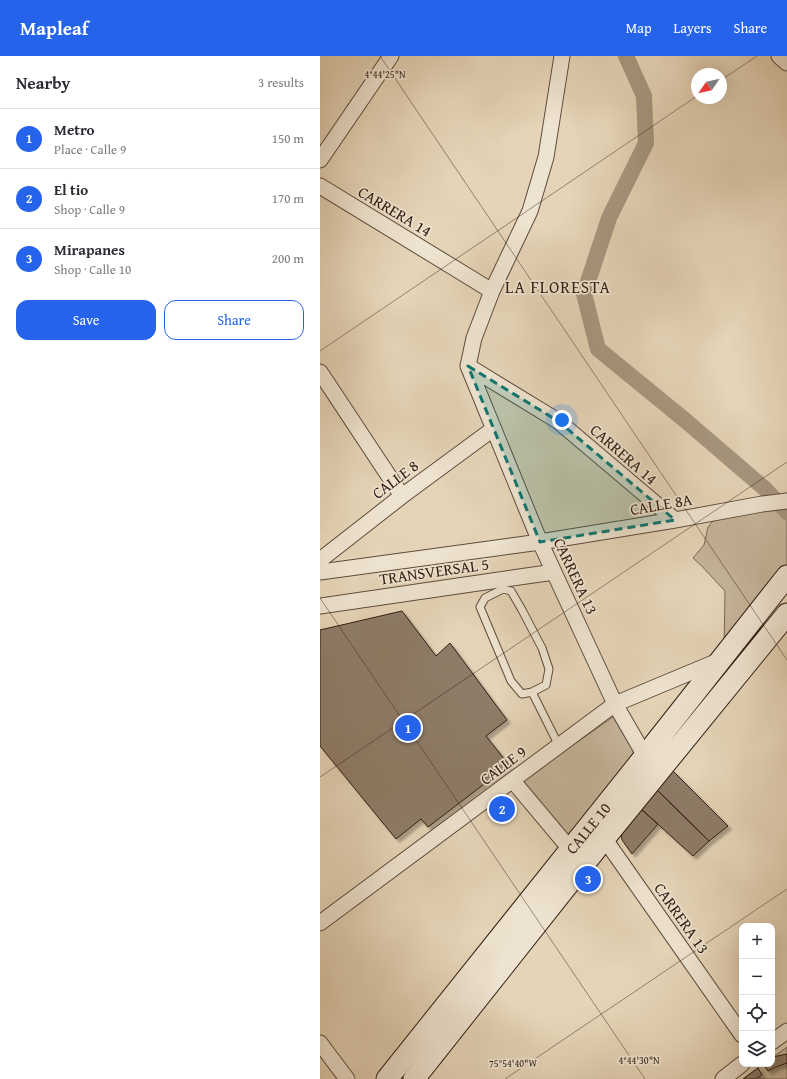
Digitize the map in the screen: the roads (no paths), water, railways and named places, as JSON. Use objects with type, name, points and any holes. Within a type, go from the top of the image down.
[{"type":"main road","name":"CALLE 10","points":[[387,1079],[787,576]]},
{"type":"main road","name":"CALLE 10","points":[[414,1079],[604,839],[787,614]]},
{"type":"main road","points":[[746,628],[763,642]]},
{"type":"street","points":[[320,160],[391,56]]},
{"type":"street","points":[[468,366],[474,338],[492,291],[530,211],[544,165],[562,56]]},
{"type":"street","points":[[779,56],[787,63]]},
{"type":"street","name":"CARRERA 14","points":[[320,186],[492,291]]},
{"type":"street","name":"CARRERA 14","points":[[468,366],[558,421],[675,520]]},
{"type":"street","name":"CARRERA 13","points":[[468,366],[540,542],[554,572],[616,704],[645,756],[658,772]]},
{"type":"street","points":[[320,372],[402,496]]},
{"type":"street","name":"CALLE 8","points":[[320,560],[402,496],[493,429]]},
{"type":"street","name":"CALLE 8A","points":[[540,542],[787,501]]},
{"type":"street","name":"TRANSVERSAL 5","points":[[320,572],[540,542]]},
{"type":"street","name":"TRANSVERSAL 5","points":[[320,606],[554,572]]},
{"type":"street","name":"CALLE 9","points":[[320,923],[616,704],[721,660]]},
{"type":"street","points":[[513,781],[570,849]]},
{"type":"street","name":"CARRERA 13","points":[[592,822],[739,1032]]},
{"type":"street","points":[[775,1040],[787,1031]]},
{"type":"street","points":[[320,1043],[347,1079]]},
{"type":"street","points":[[723,1079],[739,1066]]},
{"type":"lane","points":[[503,589],[511,592],[522,610],[542,648],[549,669],[546,685],[532,692],[522,694],[511,681],[480,607],[485,598],[503,589]]},
{"type":"lane","points":[[532,692],[560,746]]},
{"type":"waterway","points":[[626,56],[644,96],[646,143],[609,218],[584,294],[598,349],[686,421],[764,488],[787,512]]},
{"type":"place","name":"Metro","points":[[408,728]]},
{"type":"place","name":"El tio","points":[[502,809]]},
{"type":"place","name":"Mirapanes","points":[[588,879]]},
{"type":"district","name":"LA FLORESTA","points":[[558,287]]}]
